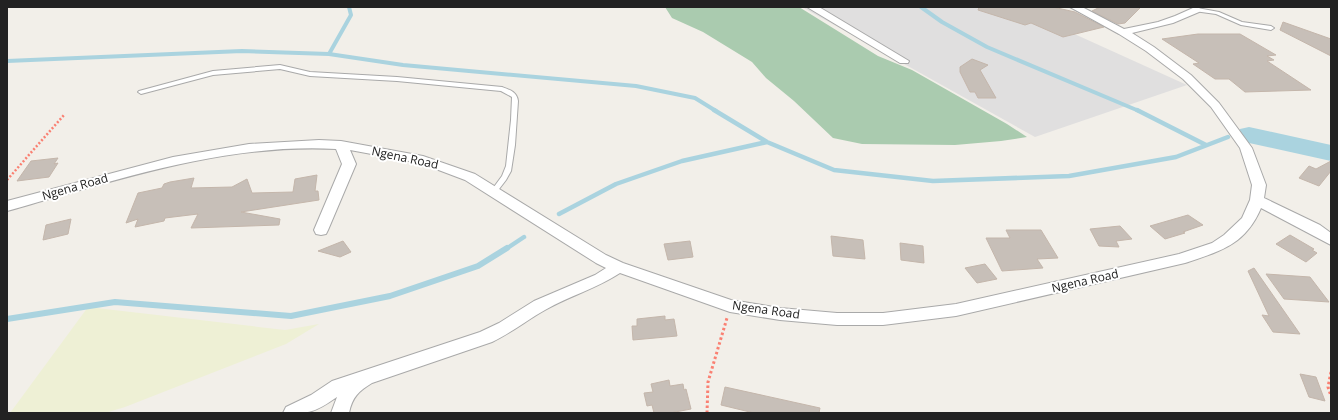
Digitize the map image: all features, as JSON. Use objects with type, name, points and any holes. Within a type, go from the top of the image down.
[{"type":"street","points":[[812,7],[904,60]]},
{"type":"street","name":"Ngena Road","points":[[7,206],[173,161],[249,148],[298,145],[342,145],[423,160],[470,177],[601,259],[618,267],[730,306],[780,314],[837,319],[883,319],[956,310],[1180,259],[1217,247],[1229,239],[1248,220],[1257,200],[1259,185],[1246,148],[1215,105],[1187,77],[1172,65],[1122,32],[1075,7]]},
{"type":"street","points":[[1122,32],[1170,22],[1184,17],[1195,8]]},
{"type":"street","points":[[321,230],[349,164],[342,145]]},
{"type":"street","points":[[1257,200],[1315,229],[1331,240]]},
{"type":"street","points":[[292,413],[317,401],[347,382],[369,377],[486,337],[540,305],[600,279],[618,267]]},
{"type":"street","points":[[340,413],[341,407],[351,387],[369,377]]},
{"type":"lane","points":[[1195,8],[1217,13],[1241,23],[1271,28]]},
{"type":"lane","points":[[141,92],[213,73],[280,67],[310,74],[397,79],[502,89],[512,93],[516,98],[513,120],[513,148],[508,171],[494,191]]},
{"type":"path","points":[[7,180],[64,115]]},
{"type":"path","points":[[707,413],[708,382],[730,306]]},
{"type":"path","points":[[1331,372],[1328,382],[1328,393],[1331,396]]},
{"type":"shaded area","points":[[802,7],[1015,7],[1187,85],[1035,137]]},
{"type":"green space","points":[[665,7],[799,7],[878,56],[912,70],[1027,137],[955,145],[862,144],[833,138],[794,101],[766,78],[752,62],[703,32],[672,18]]},
{"type":"green space","points":[[88,307],[285,330],[319,324],[286,344],[125,407],[105,413],[10,413]]},
{"type":"building","points":[[979,7],[1053,7],[1075,12],[1104,27],[1063,37],[1031,23],[1025,25],[978,10]]},
{"type":"building","points":[[1100,7],[1141,7],[1125,23],[1118,24],[1092,11]]},
{"type":"building","points":[[1283,22],[1331,39],[1331,56],[1280,30]]},
{"type":"building","points":[[1198,34],[1240,34],[1276,55],[1267,56],[1274,60],[1267,61],[1311,90],[1245,92],[1229,79],[1215,79],[1193,64],[1199,63],[1162,39]]},
{"type":"building","points":[[972,59],[988,65],[980,70],[996,98],[978,98],[975,92],[970,92],[960,72],[960,67]]},
{"type":"building","points":[[58,158],[54,164],[58,163],[49,177],[17,181],[31,161]]},
{"type":"building","points":[[1331,161],[1331,171],[1319,186],[1299,178],[1309,166],[1316,169]]},
{"type":"building","points":[[317,175],[315,191],[318,191],[319,200],[241,212],[280,219],[279,225],[191,228],[198,214],[165,218],[164,221],[135,227],[138,219],[126,223],[138,193],[162,188],[164,184],[170,182],[194,178],[191,188],[232,187],[247,179],[252,193],[293,192],[295,179]]},
{"type":"building","points":[[1188,215],[1203,225],[1183,232],[1185,233],[1165,239],[1150,226]]},
{"type":"building","points":[[71,219],[68,234],[43,240],[46,225]]},
{"type":"building","points":[[1120,226],[1132,239],[1116,241],[1119,247],[1099,246],[1090,229]]},
{"type":"building","points":[[1006,230],[1041,230],[1058,258],[1037,259],[1043,268],[1002,271],[986,238],[1010,238]]},
{"type":"building","points":[[1290,235],[1314,249],[1312,250],[1317,253],[1306,262],[1276,244]]},
{"type":"building","points":[[831,236],[863,240],[865,259],[833,256]]},
{"type":"building","points":[[343,241],[351,252],[340,257],[318,251]]},
{"type":"building","points":[[690,241],[693,257],[668,260],[664,244]]},
{"type":"building","points":[[900,243],[923,246],[924,263],[901,260]]},
{"type":"building","points":[[985,264],[997,279],[977,283],[965,268]]},
{"type":"building","points":[[1254,268],[1300,334],[1273,332],[1262,315],[1269,316],[1248,271]]},
{"type":"building","points":[[1266,274],[1310,277],[1329,302],[1284,299]]},
{"type":"building","points":[[665,316],[665,320],[674,319],[677,336],[633,340],[632,326],[637,326],[637,319]]},
{"type":"building","points":[[1300,374],[1316,377],[1325,401],[1309,397]]},
{"type":"building","points":[[669,380],[670,386],[683,384],[684,390],[686,389],[691,409],[670,413],[654,413],[652,405],[647,406],[644,393],[653,392],[651,384]]},
{"type":"building","points":[[725,387],[820,408],[819,413],[754,413],[721,405]]},
{"type":"waterway","points":[[329,54],[351,15],[349,7]]},
{"type":"waterway","points":[[921,7],[942,22],[987,47],[1139,111]]},
{"type":"waterway","points":[[7,61],[242,51],[329,54]]},
{"type":"waterway","points":[[329,54],[403,65],[636,86],[695,98],[716,111]]},
{"type":"waterway","points":[[714,110],[767,142]]},
{"type":"waterway","points":[[1139,111],[1206,145]]},
{"type":"waterway","points":[[1249,135],[1331,153]]},
{"type":"waterway","points":[[767,142],[834,170],[933,181],[1069,176],[1176,157],[1228,137]]},
{"type":"waterway","points":[[559,214],[616,184],[682,161],[767,142]]},
{"type":"waterway","points":[[506,249],[524,237]]},
{"type":"waterway","points":[[7,319],[115,302],[291,316],[390,296],[478,266],[507,248]]}]
